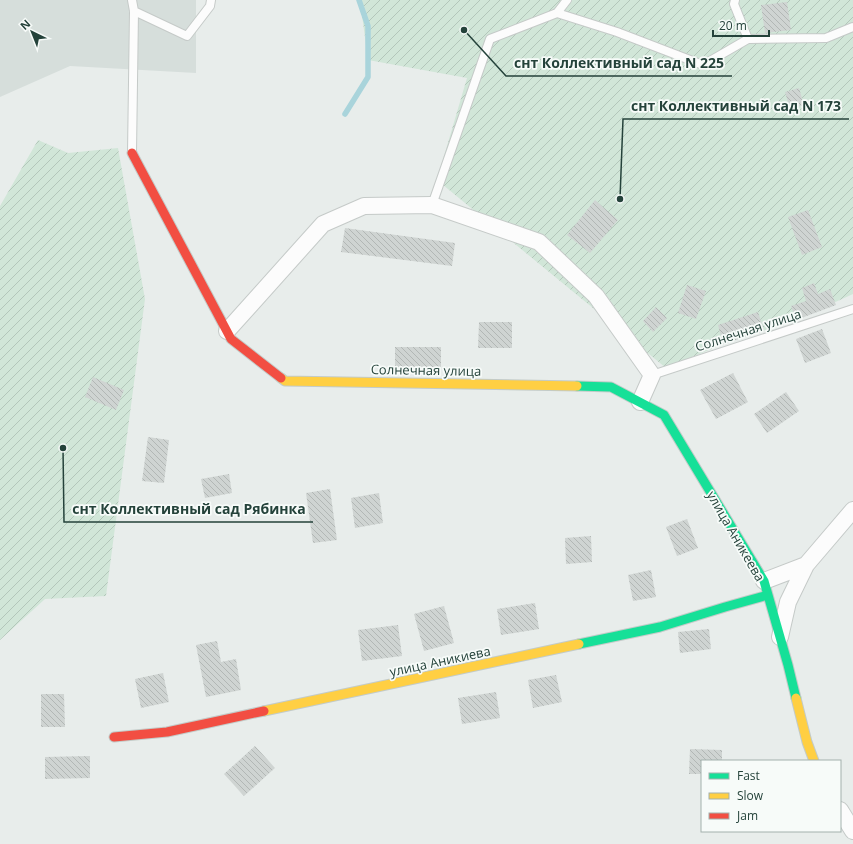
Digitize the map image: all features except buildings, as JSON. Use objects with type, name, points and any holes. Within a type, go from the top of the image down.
[{"type":"street","name":"Солнечная улица","points":[[132,153],[231,339],[285,381],[612,387],[640,402]]},
{"type":"street","points":[[227,331],[323,224],[364,206],[432,205],[539,242],[596,296],[652,375],[640,402]]},
{"type":"street","name":"улица Аникеева","points":[[640,402],[664,415],[766,588],[788,665],[807,742],[814,760]]},
{"type":"street","points":[[780,638],[788,602],[806,565],[853,510]]},
{"type":"street","points":[[766,588],[806,565]]},
{"type":"street","name":"улица Аникиева","points":[[114,737],[167,732],[660,627],[725,607],[766,588]]},
{"type":"street","points":[[841,812],[853,831]]},
{"type":"lane","points":[[132,0],[134,11],[132,153]]},
{"type":"lane","points":[[134,11],[187,36],[210,6],[211,0]]},
{"type":"lane","points":[[432,205],[490,40],[557,13],[567,0]]},
{"type":"lane","points":[[735,0],[734,4],[748,39]]},
{"type":"lane","points":[[557,13],[617,32],[703,65],[748,39],[826,38],[853,27]]},
{"type":"lane","name":"Солнечная улица","points":[[652,375],[853,309]]},
{"type":"shaded area","points":[[0,0],[196,0],[196,73],[70,66],[0,97]]},
{"type":"green space","points":[[360,0],[853,0],[853,294],[796,320],[723,344],[666,368],[437,180],[467,78],[368,60]]},
{"type":"green space","points":[[38,140],[68,153],[118,148],[145,299],[106,596],[45,599],[0,640],[0,206]]},
{"type":"waterway","points":[[345,114],[368,77],[368,26],[359,0]]},
{"type":"traffic: fast","points":[[577,386],[611,387],[664,415],[764,581],[796,698]]},
{"type":"traffic: fast","points":[[579,644],[660,627],[768,595]]},
{"type":"traffic: slow","points":[[281,378],[285,381],[577,386]]},
{"type":"traffic: slow","points":[[264,711],[579,644]]},
{"type":"traffic: slow","points":[[796,698],[807,742],[814,760]]},
{"type":"traffic: jam","points":[[132,153],[231,339],[281,378]]},
{"type":"traffic: jam","points":[[114,737],[167,732],[264,711]]},
{"type":"place","name":"снт Коллективный сад N 225","points":[[464,30]]},
{"type":"place","name":"снт Коллективный сад N 173","points":[[620,199]]},
{"type":"place","name":"снт Коллективный сад Рябинка","points":[[63,448]]}]
